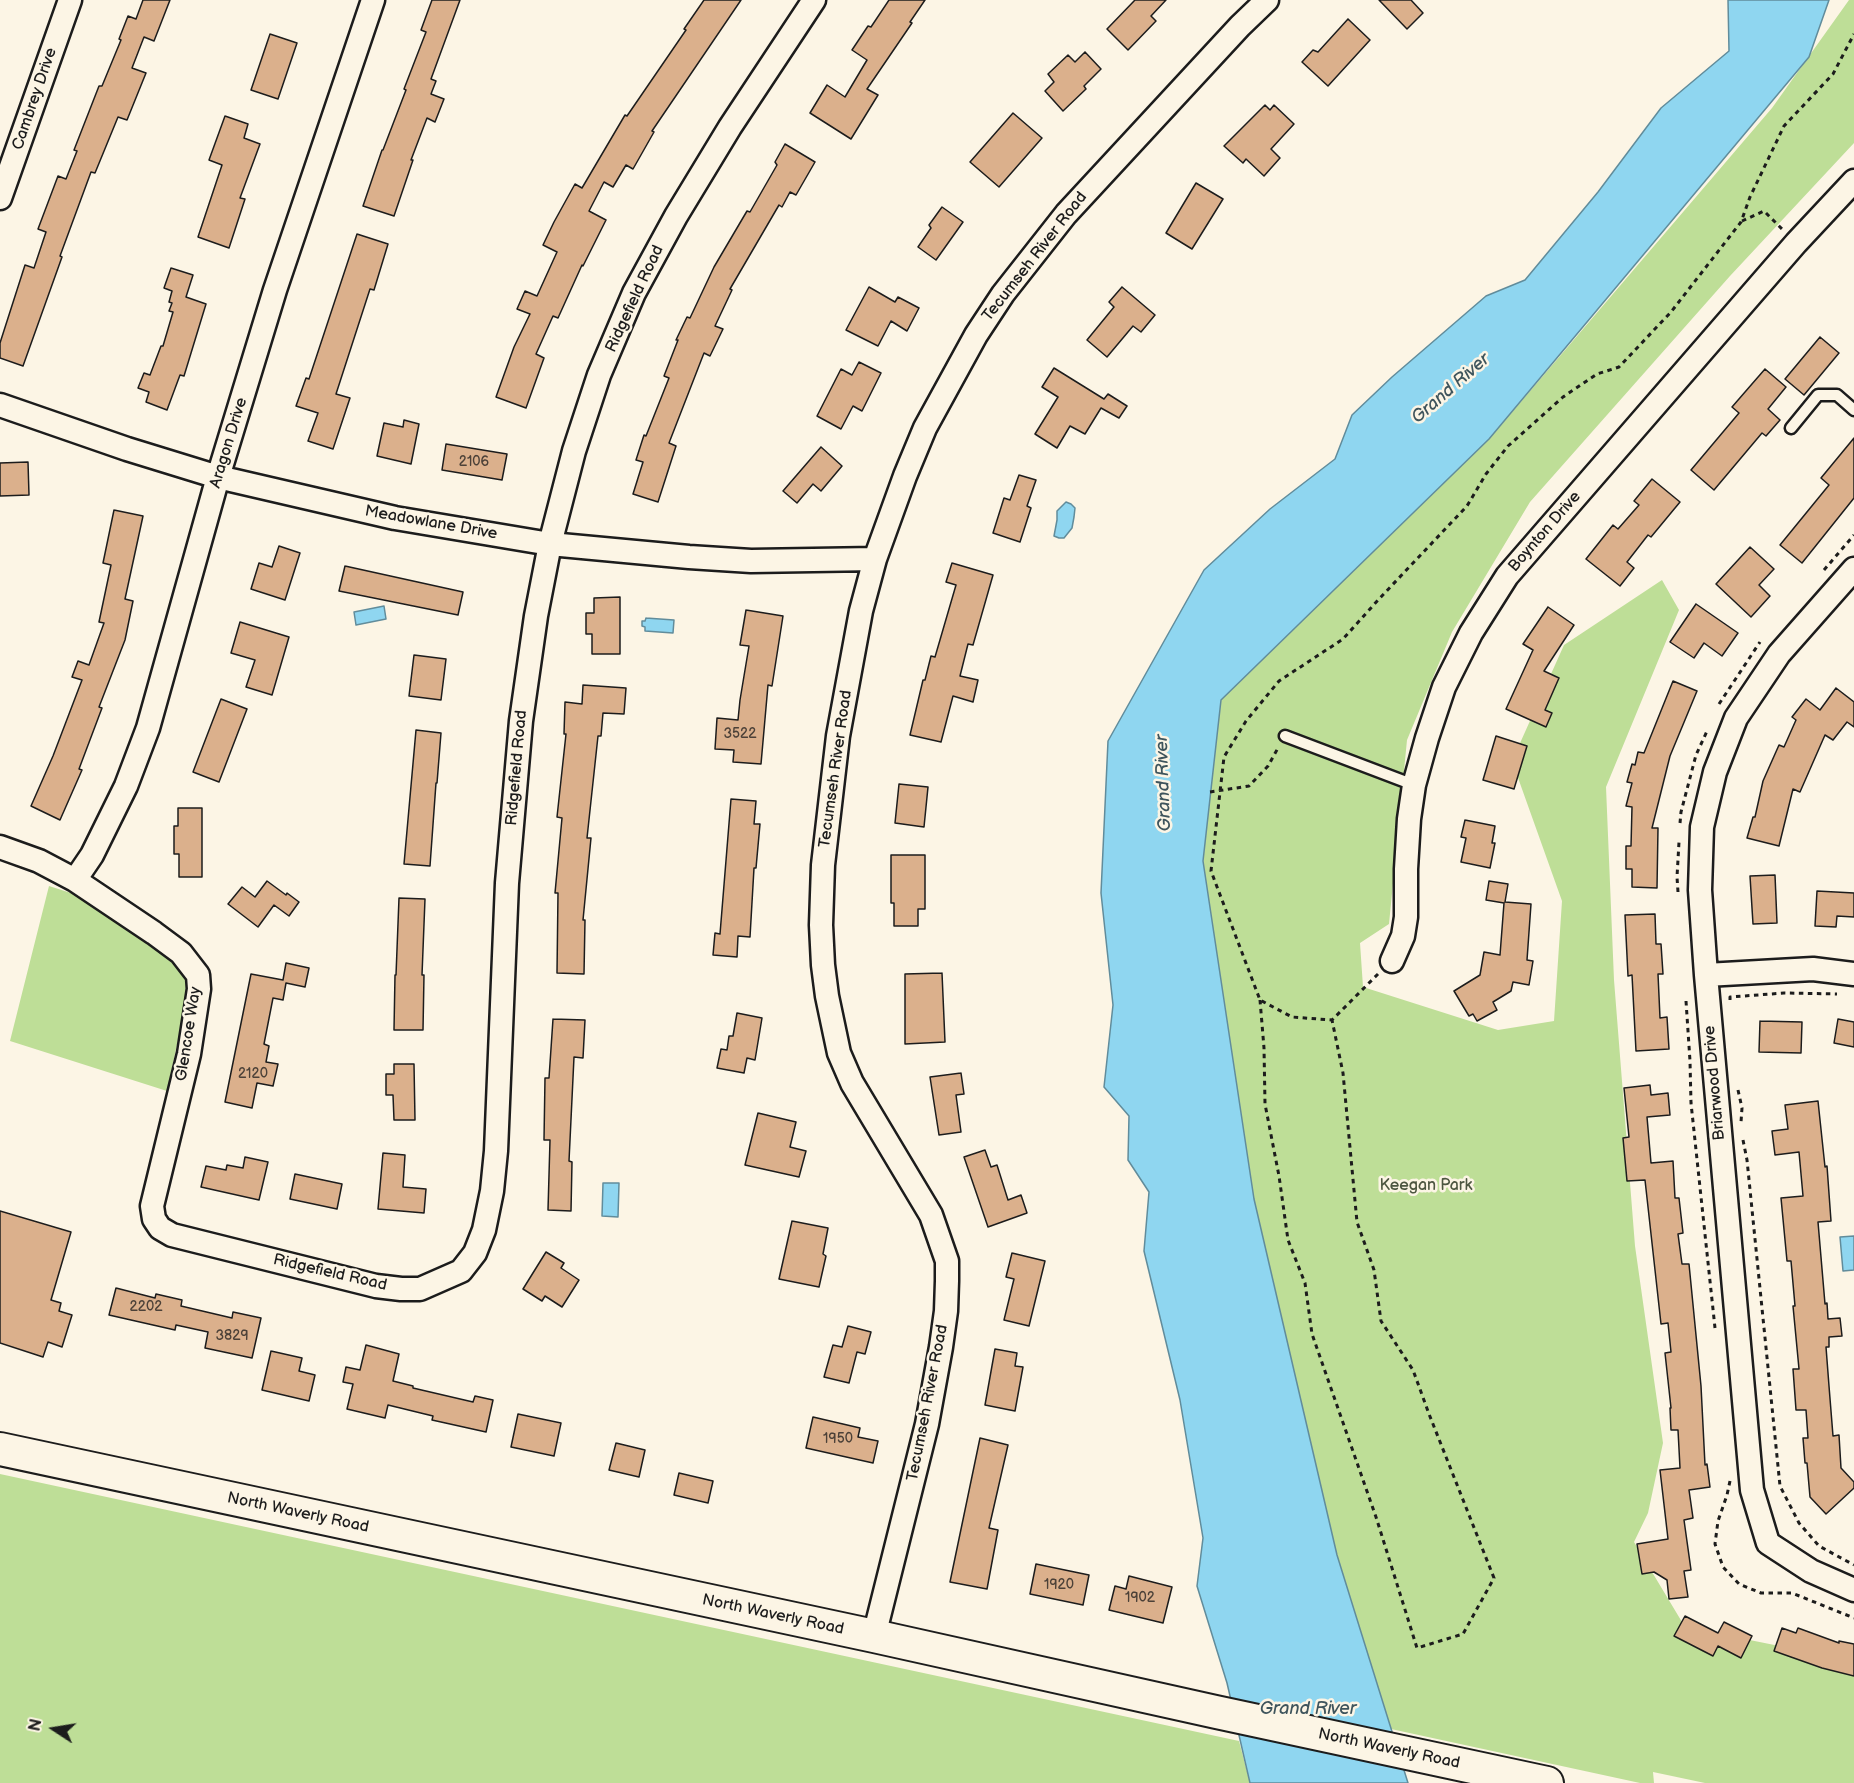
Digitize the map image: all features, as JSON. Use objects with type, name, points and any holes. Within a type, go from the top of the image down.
[{"type":"main road","name":"North Waverly Road","points":[[0,1449],[1546,1783]]},
{"type":"street","name":"Cambrey Drive","points":[[0,198],[70,0]]},
{"type":"street","name":"Aragon Drive","points":[[75,880],[92,855],[126,786],[148,728],[218,477],[275,290],[373,0]]},
{"type":"street","name":"Ridgefield Road","points":[[154,1219],[160,1228],[172,1235],[376,1286],[401,1289],[420,1289],[461,1271],[475,1253],[484,1230],[494,1171],[507,883],[521,721],[536,616],[550,544],[577,440],[599,375],[634,293],[676,216],[724,137],[814,0]]},
{"type":"street","name":"Tecumseh River Road","points":[[874,1636],[929,1413],[941,1347],[947,1261],[932,1215],[852,1083],[839,1053],[827,996],[821,925],[823,865],[838,736],[861,611],[876,559],[905,476],[925,428],[976,335],[1003,294],[1066,214],[1240,26],[1267,0]]},
{"type":"street","name":"Boynton Drive","points":[[1392,961],[1403,936],[1406,917],[1409,819],[1414,785],[1444,687],[1471,633],[1507,576],[1796,243],[1854,181]]},
{"type":"street","name":"Meadowlane Drive","points":[[0,405],[127,449],[218,477],[395,518],[550,544],[689,558],[751,561],[876,559]]},
{"type":"street","name":"Briarwood Drive","points":[[1854,569],[1779,654],[1736,718],[1715,772],[1702,827],[1700,890],[1752,1490],[1768,1543],[1811,1571],[1854,1590]]},
{"type":"street","name":"Glencoe Way","points":[[0,847],[39,861],[75,880],[163,939],[181,953],[198,975],[199,989],[189,1054],[154,1193],[152,1206],[154,1219]]},
{"type":"street","points":[[1706,975],[1813,969],[1854,974]]},
{"type":"lane","points":[[1791,428],[1818,395],[1837,395],[1854,410]]},
{"type":"lane","points":[[1285,736],[1414,785]]},
{"type":"path","points":[[1332,1020],[1343,1073],[1357,1222],[1374,1270],[1381,1321],[1413,1370],[1494,1578],[1463,1634],[1417,1648],[1376,1517],[1312,1334],[1305,1283],[1288,1240],[1265,1104],[1260,1000],[1210,871],[1224,757],[1246,722],[1279,681],[1343,639],[1467,506],[1486,474],[1508,446],[1563,398],[1597,374],[1619,367],[1671,312],[1741,222],[1750,197],[1784,126],[1833,74],[1854,34]]},
{"type":"path","points":[[1741,222],[1764,211],[1796,243]]},
{"type":"path","points":[[1210,792],[1249,786],[1268,766],[1285,736]]},
{"type":"path","points":[[1260,1000],[1292,1017],[1332,1020],[1392,961]]},
{"type":"path","points":[[1731,1007],[1730,997],[1784,993],[1843,994]]},
{"type":"path","points":[[1738,1089],[1742,1108],[1741,1131],[1748,1160],[1780,1486],[1799,1523],[1819,1546],[1854,1566]]},
{"type":"green space","name":"Keegan Park","points":[[1849,0],[1854,0],[1854,143],[1730,276],[1530,502],[1452,632],[1407,740],[1389,924],[1360,943],[1363,987],[1498,1030],[1554,1021],[1562,901],[1512,761],[1564,645],[1662,580],[1679,610],[1606,787],[1614,980],[1635,1246],[1663,1443],[1648,1513],[1634,1542],[1685,1627],[1854,1661],[1854,1783],[1705,1783],[1653,1772],[1654,1783],[1640,1783],[1391,1729],[1337,1555],[1254,1199],[1203,861],[1221,700],[1489,439],[1772,108]]},
{"type":"green space","points":[[49,886],[74,894],[171,958],[189,977],[187,998],[167,1091],[10,1041]]},
{"type":"green space","points":[[0,1474],[1239,1741],[1250,1783],[0,1783]]},
{"type":"water","name":"Grand River","points":[[1728,0],[1829,0],[1809,57],[1489,439],[1221,700],[1203,861],[1254,1199],[1337,1555],[1408,1783],[1250,1783],[1227,1683],[1197,1586],[1203,1538],[1180,1400],[1144,1251],[1149,1192],[1128,1160],[1129,1116],[1104,1087],[1113,1005],[1101,893],[1108,741],[1204,570],[1270,509],[1335,459],[1352,415],[1392,377],[1486,296],[1525,280],[1598,192],[1661,108],[1729,51]]},
{"type":"water","points":[[1066,502],[1075,508],[1072,528],[1064,538],[1059,538],[1054,536],[1057,511]]},
{"type":"water","points":[[384,606],[386,619],[356,625],[354,612]]},
{"type":"water","points":[[646,618],[674,620],[673,633],[645,631],[642,621]]},
{"type":"water","points":[[603,1183],[619,1183],[618,1217],[602,1216]]},
{"type":"water","points":[[1854,1236],[1854,1270],[1843,1271],[1840,1237]]},
{"type":"building","points":[[143,0],[170,0],[154,41],[144,37],[132,68],[146,73],[127,120],[118,117],[95,173],[91,172],[23,366],[0,358],[0,343],[25,265],[34,268],[46,232],[38,229],[58,176],[66,179],[77,151],[74,150],[99,86],[102,86],[121,40],[119,39],[128,16],[136,19]]},
{"type":"building","points":[[432,0],[460,0],[431,79],[436,81],[431,94],[444,99],[435,122],[427,118],[394,216],[363,206],[426,32],[421,30]]},
{"type":"building","points":[[704,0],[741,0],[652,131],[654,132],[633,169],[626,165],[613,187],[604,182],[589,211],[606,220],[558,318],[553,316],[536,354],[544,358],[526,408],[496,397],[514,347],[530,314],[517,309],[525,291],[537,296],[557,252],[543,245],[554,222],[575,184],[582,188],[625,115],[627,116]]},
{"type":"building","points":[[889,0],[925,0],[867,89],[878,95],[851,139],[810,113],[827,85],[845,97],[867,60],[852,50]]},
{"type":"building","points":[[1135,0],[1166,0],[1151,16],[1156,21],[1128,50],[1107,29]]},
{"type":"building","points":[[1379,0],[1411,0],[1423,13],[1407,29]]},
{"type":"building","points":[[1348,19],[1370,40],[1328,86],[1302,62],[1313,50],[1318,52]]},
{"type":"building","points":[[270,34],[297,43],[278,99],[251,90]]},
{"type":"building","points":[[1085,52],[1101,69],[1084,86],[1086,89],[1063,111],[1045,91],[1054,82],[1048,74],[1068,55],[1075,62]]},
{"type":"building","points":[[1265,105],[1270,110],[1274,105],[1294,124],[1271,149],[1280,158],[1264,176],[1246,159],[1243,163],[1224,146]]},
{"type":"building","points":[[1013,113],[1042,138],[999,187],[970,162]]},
{"type":"building","points":[[225,116],[248,124],[244,138],[260,144],[240,198],[245,199],[229,248],[198,237],[222,165],[209,160]]},
{"type":"building","points":[[785,144],[815,162],[796,195],[790,192],[782,207],[779,205],[730,289],[732,290],[715,326],[723,329],[710,356],[704,353],[669,443],[676,446],[658,502],[633,494],[643,462],[636,460],[644,435],[646,436],[669,378],[664,376],[678,340],[676,340],[687,317],[690,318],[714,267],[777,165],[775,162]]},
{"type":"building","points":[[1196,183],[1223,199],[1192,249],[1166,233]]},
{"type":"building","points":[[942,207],[963,222],[936,260],[918,247],[931,228],[929,225]]},
{"type":"building","points":[[357,234],[388,244],[374,290],[370,289],[336,394],[350,398],[333,449],[308,441],[318,413],[296,406],[306,378],[309,379]]},
{"type":"building","points":[[171,268],[193,275],[186,297],[206,304],[184,376],[180,375],[167,410],[146,402],[149,392],[138,388],[144,373],[150,375],[161,346],[163,346],[173,312],[169,311],[172,291],[164,288]]},
{"type":"building","points":[[869,287],[895,302],[898,297],[919,308],[907,331],[891,321],[878,346],[846,330]]},
{"type":"building","points":[[1122,287],[1155,315],[1141,332],[1133,326],[1107,357],[1087,340],[1114,307],[1109,302]]},
{"type":"building","points":[[1820,337],[1839,353],[1804,395],[1785,379]]},
{"type":"building","points":[[859,362],[881,373],[862,411],[853,406],[841,429],[817,416],[841,369],[852,375]]},
{"type":"building","points":[[1054,368],[1104,399],[1108,394],[1127,406],[1119,418],[1101,408],[1085,434],[1070,426],[1057,448],[1035,434],[1058,397],[1042,387]]},
{"type":"building","points":[[1765,369],[1786,387],[1768,409],[1780,420],[1766,436],[1762,433],[1714,490],[1691,470],[1739,413],[1732,407]]},
{"type":"building","points":[[404,420],[419,424],[411,464],[377,456],[384,423],[403,427]]},
{"type":"building","points":[[1854,438],[1854,498],[1802,563],[1780,545],[1829,485],[1821,478]]},
{"type":"building","points":[[446,444],[507,454],[502,480],[442,470]]},
{"type":"building","points":[[821,447],[842,466],[821,491],[813,484],[797,503],[783,491]]},
{"type":"building","points":[[28,462],[29,495],[0,496],[0,463]]},
{"type":"building","points":[[1019,475],[1036,480],[1027,506],[1031,508],[1020,542],[993,533],[1004,498],[1010,500]]},
{"type":"building","points":[[1652,479],[1680,502],[1651,537],[1648,535],[1627,562],[1634,568],[1620,586],[1586,559],[1613,525],[1618,529],[1639,505],[1634,501]]},
{"type":"building","points":[[114,510],[143,516],[125,599],[133,601],[125,640],[99,707],[102,708],[79,769],[82,770],[60,820],[31,806],[82,680],[72,677],[78,661],[89,665],[104,623],[99,622],[111,565],[103,563]]},
{"type":"building","points":[[279,546],[300,553],[285,600],[251,589],[259,563],[272,567]]},
{"type":"building","points":[[1750,547],[1774,569],[1759,585],[1770,596],[1751,617],[1716,584]]},
{"type":"building","points":[[952,563],[993,575],[973,645],[968,644],[960,676],[978,680],[973,702],[953,696],[941,742],[910,735],[923,680],[925,680],[931,656],[935,657],[956,585],[946,582]]},
{"type":"building","points":[[345,566],[463,592],[458,615],[339,591]]},
{"type":"building","points":[[620,597],[620,654],[592,654],[592,634],[586,634],[586,613],[594,613],[594,598]]},
{"type":"building","points":[[1696,604],[1738,633],[1722,656],[1704,643],[1694,658],[1670,642]]},
{"type":"building","points":[[1548,607],[1574,625],[1544,671],[1559,678],[1545,710],[1552,713],[1546,727],[1506,709],[1533,650],[1523,644]]},
{"type":"building","points":[[746,610],[783,616],[772,686],[768,685],[761,764],[733,762],[734,750],[715,749],[717,718],[738,720],[749,646],[740,645]]},
{"type":"building","points":[[240,622],[289,637],[272,695],[246,687],[255,660],[231,653]]},
{"type":"building","points":[[414,655],[446,659],[441,700],[409,696]]},
{"type":"building","points":[[1673,681],[1697,691],[1670,756],[1652,828],[1658,828],[1657,888],[1632,887],[1632,869],[1626,869],[1626,846],[1631,846],[1632,807],[1626,806],[1632,783],[1627,782],[1638,752],[1644,753]]},
{"type":"building","points":[[583,685],[626,688],[624,714],[603,713],[601,736],[598,736],[587,838],[591,838],[583,920],[585,920],[584,974],[557,973],[558,893],[555,893],[562,818],[557,817],[566,734],[564,734],[565,702],[582,704]]},
{"type":"building","points":[[1836,688],[1854,702],[1854,727],[1847,722],[1833,740],[1825,735],[1800,792],[1793,789],[1779,846],[1747,838],[1753,817],[1755,817],[1763,781],[1779,745],[1784,747],[1796,720],[1792,717],[1806,699],[1820,710]]},
{"type":"building","points":[[221,699],[247,709],[219,782],[193,772]]},
{"type":"building","points":[[416,730],[441,733],[430,866],[404,864]]},
{"type":"building","points":[[1496,736],[1527,746],[1514,789],[1483,780]]},
{"type":"building","points":[[899,784],[928,787],[924,827],[895,823]]},
{"type":"building","points":[[731,799],[756,801],[754,824],[760,824],[756,868],[754,868],[750,937],[738,936],[737,957],[713,955],[715,933],[720,934]]},
{"type":"building","points":[[178,808],[202,808],[202,877],[179,877],[179,854],[174,854],[174,826],[178,826]]},
{"type":"building","points":[[1465,820],[1495,826],[1492,843],[1495,843],[1490,868],[1461,862],[1466,838],[1461,837]]},
{"type":"building","points":[[891,855],[925,855],[925,909],[918,909],[918,926],[894,926],[894,903],[891,903]]},
{"type":"building","points":[[1775,875],[1777,923],[1753,924],[1750,876]]},
{"type":"building","points":[[267,881],[299,902],[289,916],[274,905],[258,927],[228,904],[242,887],[255,897]]},
{"type":"building","points":[[1489,881],[1508,884],[1505,902],[1531,904],[1527,960],[1533,961],[1529,985],[1513,982],[1511,991],[1493,1002],[1497,1010],[1477,1021],[1473,1014],[1469,1016],[1454,991],[1480,975],[1484,952],[1500,955],[1504,903],[1486,900]]},
{"type":"building","points":[[1817,891],[1854,893],[1854,917],[1837,916],[1836,927],[1815,926]]},
{"type":"building","points":[[399,898],[425,899],[422,975],[424,975],[423,1030],[394,1030]]},
{"type":"building","points":[[1655,914],[1656,944],[1661,944],[1663,974],[1658,974],[1660,1018],[1667,1017],[1669,1049],[1636,1051],[1632,975],[1628,976],[1625,915]]},
{"type":"building","points":[[286,963],[309,968],[305,987],[286,983],[283,1000],[273,998],[264,1044],[269,1046],[266,1062],[278,1064],[273,1086],[257,1083],[252,1108],[225,1102],[251,974],[283,980]]},
{"type":"building","points":[[942,973],[945,1042],[905,1044],[905,974]]},
{"type":"building","points":[[737,1013],[762,1018],[755,1060],[747,1058],[744,1073],[717,1068],[721,1049],[727,1050],[729,1036],[733,1036]]},
{"type":"building","points":[[553,1019],[585,1020],[583,1058],[574,1057],[569,1161],[572,1162],[571,1211],[548,1210],[550,1140],[544,1140],[545,1078],[549,1078]]},
{"type":"building","points":[[1838,1019],[1854,1022],[1854,1047],[1834,1043]]},
{"type":"building","points":[[1760,1021],[1802,1022],[1801,1053],[1759,1052]]},
{"type":"building","points":[[394,1064],[414,1064],[415,1120],[394,1120],[393,1095],[386,1095],[386,1074],[394,1074]]},
{"type":"building","points":[[961,1073],[964,1094],[956,1095],[961,1132],[939,1135],[930,1077]]},
{"type":"building","points":[[1650,1085],[1651,1095],[1668,1093],[1670,1115],[1647,1117],[1651,1163],[1673,1161],[1675,1198],[1679,1198],[1683,1233],[1678,1234],[1682,1264],[1689,1264],[1701,1386],[1705,1465],[1707,1464],[1710,1487],[1689,1490],[1693,1518],[1684,1520],[1691,1570],[1684,1571],[1688,1597],[1669,1599],[1667,1580],[1654,1572],[1642,1574],[1637,1544],[1668,1539],[1660,1470],[1680,1468],[1678,1430],[1671,1430],[1665,1353],[1671,1352],[1668,1323],[1661,1324],[1645,1180],[1627,1181],[1623,1138],[1629,1137],[1624,1088]]},
{"type":"building","points":[[1818,1101],[1825,1167],[1827,1166],[1831,1221],[1818,1222],[1825,1304],[1827,1303],[1828,1319],[1840,1318],[1842,1336],[1829,1337],[1829,1347],[1826,1347],[1833,1436],[1839,1435],[1841,1468],[1854,1482],[1854,1488],[1826,1514],[1810,1497],[1803,1438],[1808,1438],[1806,1410],[1796,1410],[1793,1369],[1799,1369],[1793,1306],[1795,1306],[1791,1261],[1787,1261],[1781,1198],[1803,1196],[1799,1152],[1775,1155],[1772,1131],[1788,1129],[1785,1105]]},
{"type":"building","points":[[758,1113],[796,1122],[790,1147],[806,1151],[799,1177],[745,1165]]},
{"type":"building","points":[[985,1150],[991,1167],[997,1165],[1008,1200],[1021,1195],[1027,1213],[988,1227],[964,1157]]},
{"type":"building","points":[[383,1153],[405,1155],[403,1187],[426,1189],[424,1213],[378,1209]]},
{"type":"building","points":[[245,1157],[268,1162],[259,1200],[201,1187],[206,1166],[226,1170],[227,1165],[243,1168]]},
{"type":"building","points":[[295,1174],[342,1184],[337,1209],[290,1199]]},
{"type":"building","points":[[0,1211],[71,1232],[51,1300],[61,1303],[59,1311],[72,1315],[62,1347],[48,1342],[43,1357],[0,1343]]},
{"type":"building","points":[[792,1221],[828,1228],[823,1254],[826,1256],[819,1287],[779,1279]]},
{"type":"building","points":[[546,1252],[564,1263],[561,1268],[579,1280],[562,1307],[545,1296],[542,1301],[523,1289]]},
{"type":"building","points":[[1012,1253],[1045,1261],[1029,1326],[1004,1320],[1014,1279],[1006,1277]]},
{"type":"building","points":[[116,1288],[155,1298],[156,1294],[182,1300],[181,1306],[232,1318],[233,1312],[261,1318],[252,1358],[205,1348],[208,1332],[176,1325],[175,1330],[109,1315]]},
{"type":"building","points":[[848,1326],[871,1332],[865,1354],[857,1352],[849,1383],[824,1377],[833,1345],[842,1347]]},
{"type":"building","points":[[366,1345],[399,1354],[393,1381],[473,1402],[475,1396],[493,1400],[486,1432],[432,1420],[433,1416],[388,1405],[385,1418],[347,1409],[353,1384],[343,1382],[346,1367],[360,1370]]},
{"type":"building","points":[[995,1349],[1017,1353],[1015,1366],[1023,1367],[1015,1411],[985,1405]]},
{"type":"building","points":[[271,1351],[302,1358],[299,1371],[315,1375],[309,1401],[262,1390]]},
{"type":"building","points":[[518,1414],[561,1423],[554,1456],[511,1447]]},
{"type":"building","points":[[813,1417],[860,1428],[858,1437],[878,1441],[873,1463],[806,1448]]},
{"type":"building","points":[[980,1438],[1008,1445],[989,1528],[998,1530],[987,1589],[950,1582]]},
{"type":"building","points":[[616,1443],[645,1450],[639,1477],[609,1470]]},
{"type":"building","points":[[679,1473],[713,1481],[708,1503],[674,1495]]},
{"type":"building","points":[[1036,1564],[1089,1575],[1083,1605],[1030,1594]]},
{"type":"building","points":[[1129,1576],[1172,1587],[1163,1623],[1109,1610],[1115,1586],[1126,1589]]},
{"type":"building","points":[[1685,1616],[1718,1633],[1724,1622],[1752,1636],[1741,1658],[1718,1646],[1713,1656],[1674,1636]]},
{"type":"building","points":[[1782,1628],[1796,1633],[1798,1628],[1839,1643],[1839,1641],[1854,1644],[1854,1676],[1822,1668],[1774,1651]]}]
